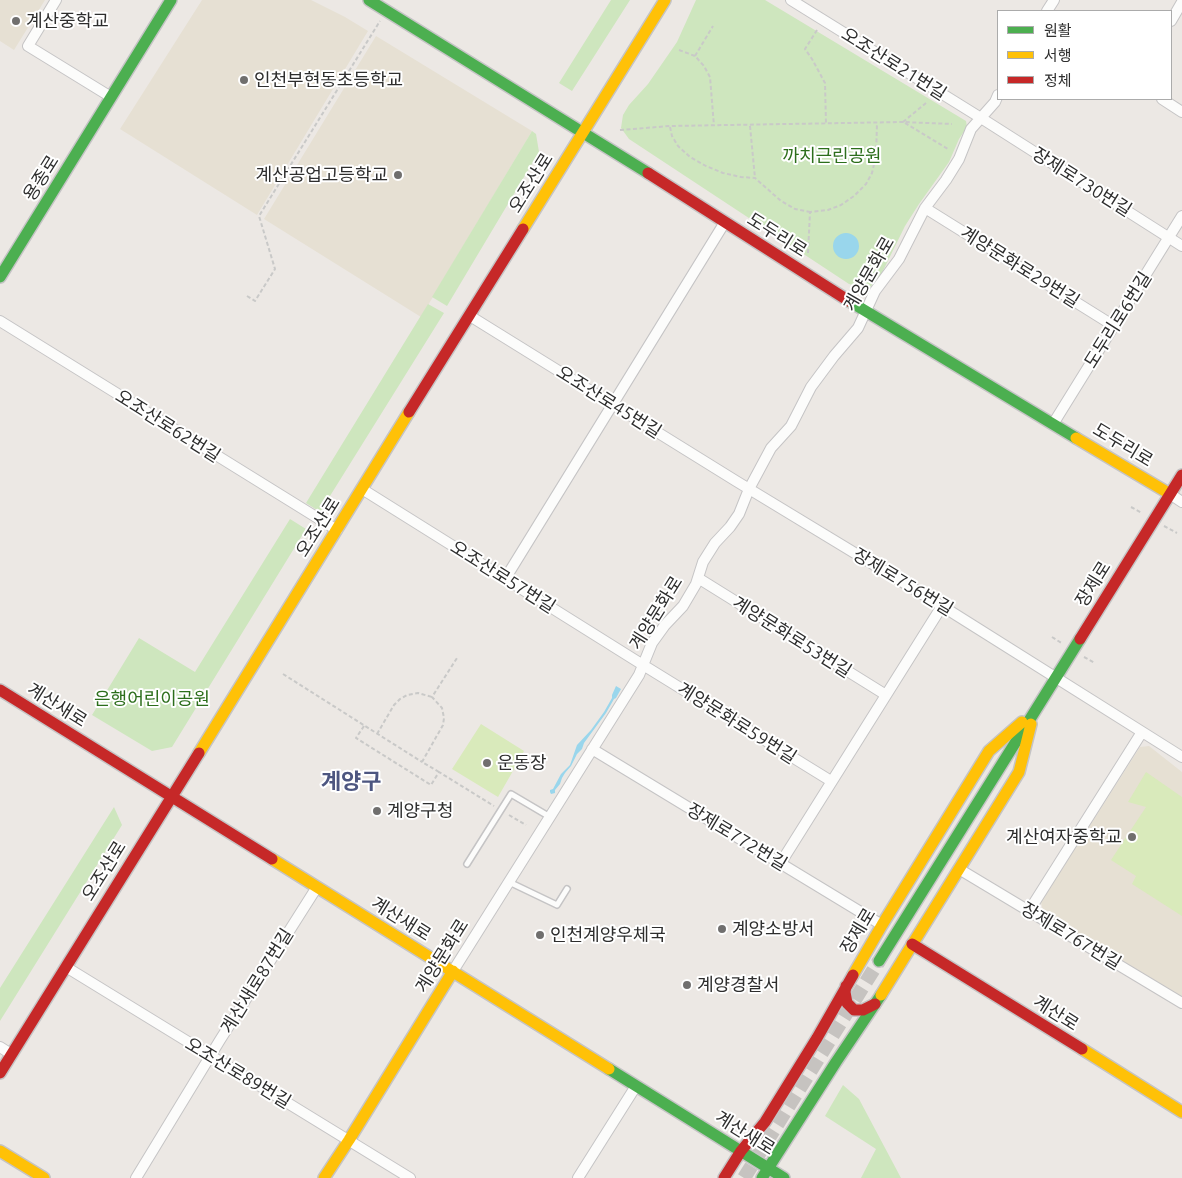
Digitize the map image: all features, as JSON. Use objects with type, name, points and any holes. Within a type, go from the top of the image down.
[{"type":"street","points":[[56,0],[28,46],[111,97]]},
{"type":"street","name":"용종로","points":[[0,277],[171,0]]},
{"type":"street","name":"도두리로","points":[[369,0],[583,132],[865,311],[1170,494]]},
{"type":"street","name":"오조산로","points":[[0,1073],[665,0]]},
{"type":"street","name":"오조산로21번길","points":[[791,0],[981,118]]},
{"type":"street","points":[[806,10],[812,0]]},
{"type":"street","points":[[1172,19],[1182,2]]},
{"type":"street","name":"계양문화로","points":[[324,1178],[639,675],[652,643],[665,625],[683,606],[696,584],[703,562],[715,543],[739,514],[749,489],[771,448],[791,426],[811,387],[858,328],[875,291],[899,258],[925,208],[959,160],[971,129],[997,97]]},
{"type":"street","points":[[1164,100],[1182,112]]},
{"type":"street","name":"장제로730번길","points":[[981,118],[1182,246]]},
{"type":"street","name":"계양문화로29번길","points":[[925,208],[1114,326]]},
{"type":"street","name":"도두리로6번길","points":[[1053,424],[1182,216]]},
{"type":"street","points":[[505,578],[725,222]]},
{"type":"street","name":"오조산로45번길","points":[[470,316],[749,489]]},
{"type":"street","name":"오조산로62번길","points":[[0,321],[337,530]]},
{"type":"street","name":"장제로","points":[[879,961],[1182,475]]},
{"type":"street","name":"오조산로57번길","points":[[362,489],[643,665]]},
{"type":"street","name":"장제로756번길","points":[[749,489],[1056,676],[1182,757]]},
{"type":"street","points":[[1170,494],[1182,502]]},
{"type":"street","name":"계양문화로53번길","points":[[698,578],[886,695]]},
{"type":"street","points":[[780,864],[942,606]]},
{"type":"street","name":"계양문화로59번길","points":[[643,665],[832,781]]},
{"type":"street","name":"계산새로","points":[[0,690],[35,710],[741,1151],[765,1173],[784,1178]]},
{"type":"street","name":"장제로","points":[[765,1173],[876,1003],[1019,772],[1034,711]]},
{"type":"street","name":"장제로","points":[[724,1178],[741,1151],[765,1122],[817,1038],[882,925],[989,751],[1034,711]]},
{"type":"street","points":[[1029,911],[1142,732]]},
{"type":"street","name":"장제로772번길","points":[[592,749],[882,925]]},
{"type":"street","name":"장제로767번길","points":[[959,869],[1182,1003]]},
{"type":"street","name":"계산새로87번길","points":[[136,1178],[210,1056],[317,887]]},
{"type":"street","name":"계산로","points":[[912,944],[1182,1112]]},
{"type":"street","name":"오조산로89번길","points":[[66,967],[410,1178]]},
{"type":"street","points":[[846,986],[847,1003],[854,1010],[862,1010],[876,1003]]},
{"type":"street","points":[[0,1047],[11,1054]]},
{"type":"street","points":[[578,1178],[636,1086]]},
{"type":"street","points":[[0,1151],[44,1178]]},
{"type":"lane","points":[[467,864],[511,794],[550,817]]},
{"type":"lane","points":[[509,882],[557,905],[567,888]]},
{"type":"path","points":[[247,296],[256,301],[275,269],[259,216],[386,11]]},
{"type":"path","points":[[695,56],[713,26]]},
{"type":"path","points":[[818,29],[806,49],[825,83],[826,124]]},
{"type":"path","points":[[679,50],[695,56],[704,66],[710,77],[714,126]]},
{"type":"path","points":[[903,122],[926,103]]},
{"type":"path","points":[[903,122],[948,148]]},
{"type":"path","points":[[620,130],[670,126],[903,122],[952,124]]},
{"type":"path","points":[[670,126],[672,136],[678,146],[690,157],[723,173],[755,178],[781,202],[795,209],[810,212],[828,210],[841,205],[866,184],[872,172],[876,156],[877,123]]},
{"type":"path","points":[[750,125],[755,178]]},
{"type":"path","points":[[808,253],[810,212]]},
{"type":"path","points":[[432,697],[457,658]]},
{"type":"path","points":[[283,674],[526,825]]},
{"type":"path","points":[[377,734],[400,699],[418,693],[432,697],[442,708],[443,725],[422,762]]},
{"type":"path","points":[[364,726],[356,738],[389,759],[431,784],[438,772]]},
{"type":"shaded area","name":"계산중학교","points":[[0,0],[45,0],[14,50],[0,41]]},
{"type":"shaded area","name":"인천부현동초등학교","points":[[202,0],[311,0],[368,31],[257,215],[120,129]]},
{"type":"shaded area","name":"계산공업고등학교","points":[[376,36],[532,131],[421,317],[264,219]]},
{"type":"shaded area","name":"계산여자중학교","points":[[1149,746],[1182,772],[1182,997],[1044,916],[1041,902],[1140,747]]},
{"type":"green space","points":[[611,0],[630,0],[572,91],[559,83]]},
{"type":"green space","name":"까치근린공원","points":[[696,0],[765,0],[966,121],[967,127],[959,139],[949,162],[905,226],[878,281],[867,289],[849,284],[629,139],[621,128],[623,115],[629,105],[648,84],[677,42]]},
{"type":"green space","points":[[532,131],[536,134],[539,152],[447,306],[432,297]]},
{"type":"green space","points":[[428,304],[444,313],[320,512],[306,503]]},
{"type":"green space","name":"은행어린이공원","points":[[290,519],[306,529],[172,747],[152,751],[92,715],[139,638],[195,672]]},
{"type":"green space","name":"운동장","points":[[481,724],[524,751],[498,797],[452,769]]},
{"type":"green space","points":[[1146,772],[1182,797],[1182,916],[1132,884],[1136,876],[1111,860],[1146,807],[1128,802]]},
{"type":"green space","points":[[114,807],[122,825],[0,1021],[0,988]]},
{"type":"green space","points":[[843,1085],[859,1099],[901,1178],[861,1178],[876,1149],[825,1116]]},
{"type":"water","points":[[846,233],[855,237],[859,246],[855,255],[846,259],[837,255],[833,246],[837,237]]},
{"type":"water","points":[[616,686],[621,689],[616,698],[584,743],[555,790],[555,793],[551,794],[550,790],[553,789],[561,774],[570,765],[577,745],[604,712]]},
{"type":"tunnel","points":[[744,1178],[879,961]]},
{"type":"traffic: fast","points":[[0,277],[171,0]]},
{"type":"traffic: fast","points":[[369,0],[648,173]]},
{"type":"traffic: fast","points":[[849,301],[1076,438]]},
{"type":"traffic: fast","points":[[879,961],[1080,639]]},
{"type":"traffic: fast","points":[[762,1178],[881,995]]},
{"type":"traffic: fast","points":[[609,1069],[784,1178]]},
{"type":"traffic: slow","points":[[523,229],[665,0]]},
{"type":"traffic: slow","points":[[199,753],[409,412]]},
{"type":"traffic: slow","points":[[1076,438],[1170,494]]},
{"type":"traffic: slow","points":[[853,975],[989,751],[1022,722]]},
{"type":"traffic: slow","points":[[881,995],[1019,772],[1031,724]]},
{"type":"traffic: slow","points":[[272,859],[609,1069]]},
{"type":"traffic: slow","points":[[324,1178],[453,971]]},
{"type":"traffic: slow","points":[[1082,1049],[1182,1112]]},
{"type":"traffic: slow","points":[[0,1151],[44,1178]]},
{"type":"traffic: jam","points":[[648,173],[849,301]]},
{"type":"traffic: jam","points":[[409,412],[523,229]]},
{"type":"traffic: jam","points":[[1080,639],[1182,475]]},
{"type":"traffic: jam","points":[[0,690],[272,859]]},
{"type":"traffic: jam","points":[[0,1073],[199,753]]},
{"type":"traffic: jam","points":[[912,944],[1082,1049]]},
{"type":"traffic: jam","points":[[724,1178],[741,1151],[765,1122],[853,975]]},
{"type":"traffic: jam","points":[[846,986],[847,1003],[854,1010],[863,1010],[875,1004]]},
{"type":"place","name":"계산중학교","points":[[16,21]]},
{"type":"place","name":"인천부현동초등학교","points":[[244,80]]},
{"type":"place","name":"계산공업고등학교","points":[[398,175]]},
{"type":"place","name":"운동장","points":[[487,763]]},
{"type":"place","name":"계양구청","points":[[377,811]]},
{"type":"place","name":"계산여자중학교","points":[[1132,837]]},
{"type":"place","name":"계양소방서","points":[[722,929]]},
{"type":"place","name":"인천계양우체국","points":[[540,935]]},
{"type":"place","name":"계양경찰서","points":[[687,985]]},
{"type":"district","name":"계양구","points":[[351,782]]}]
